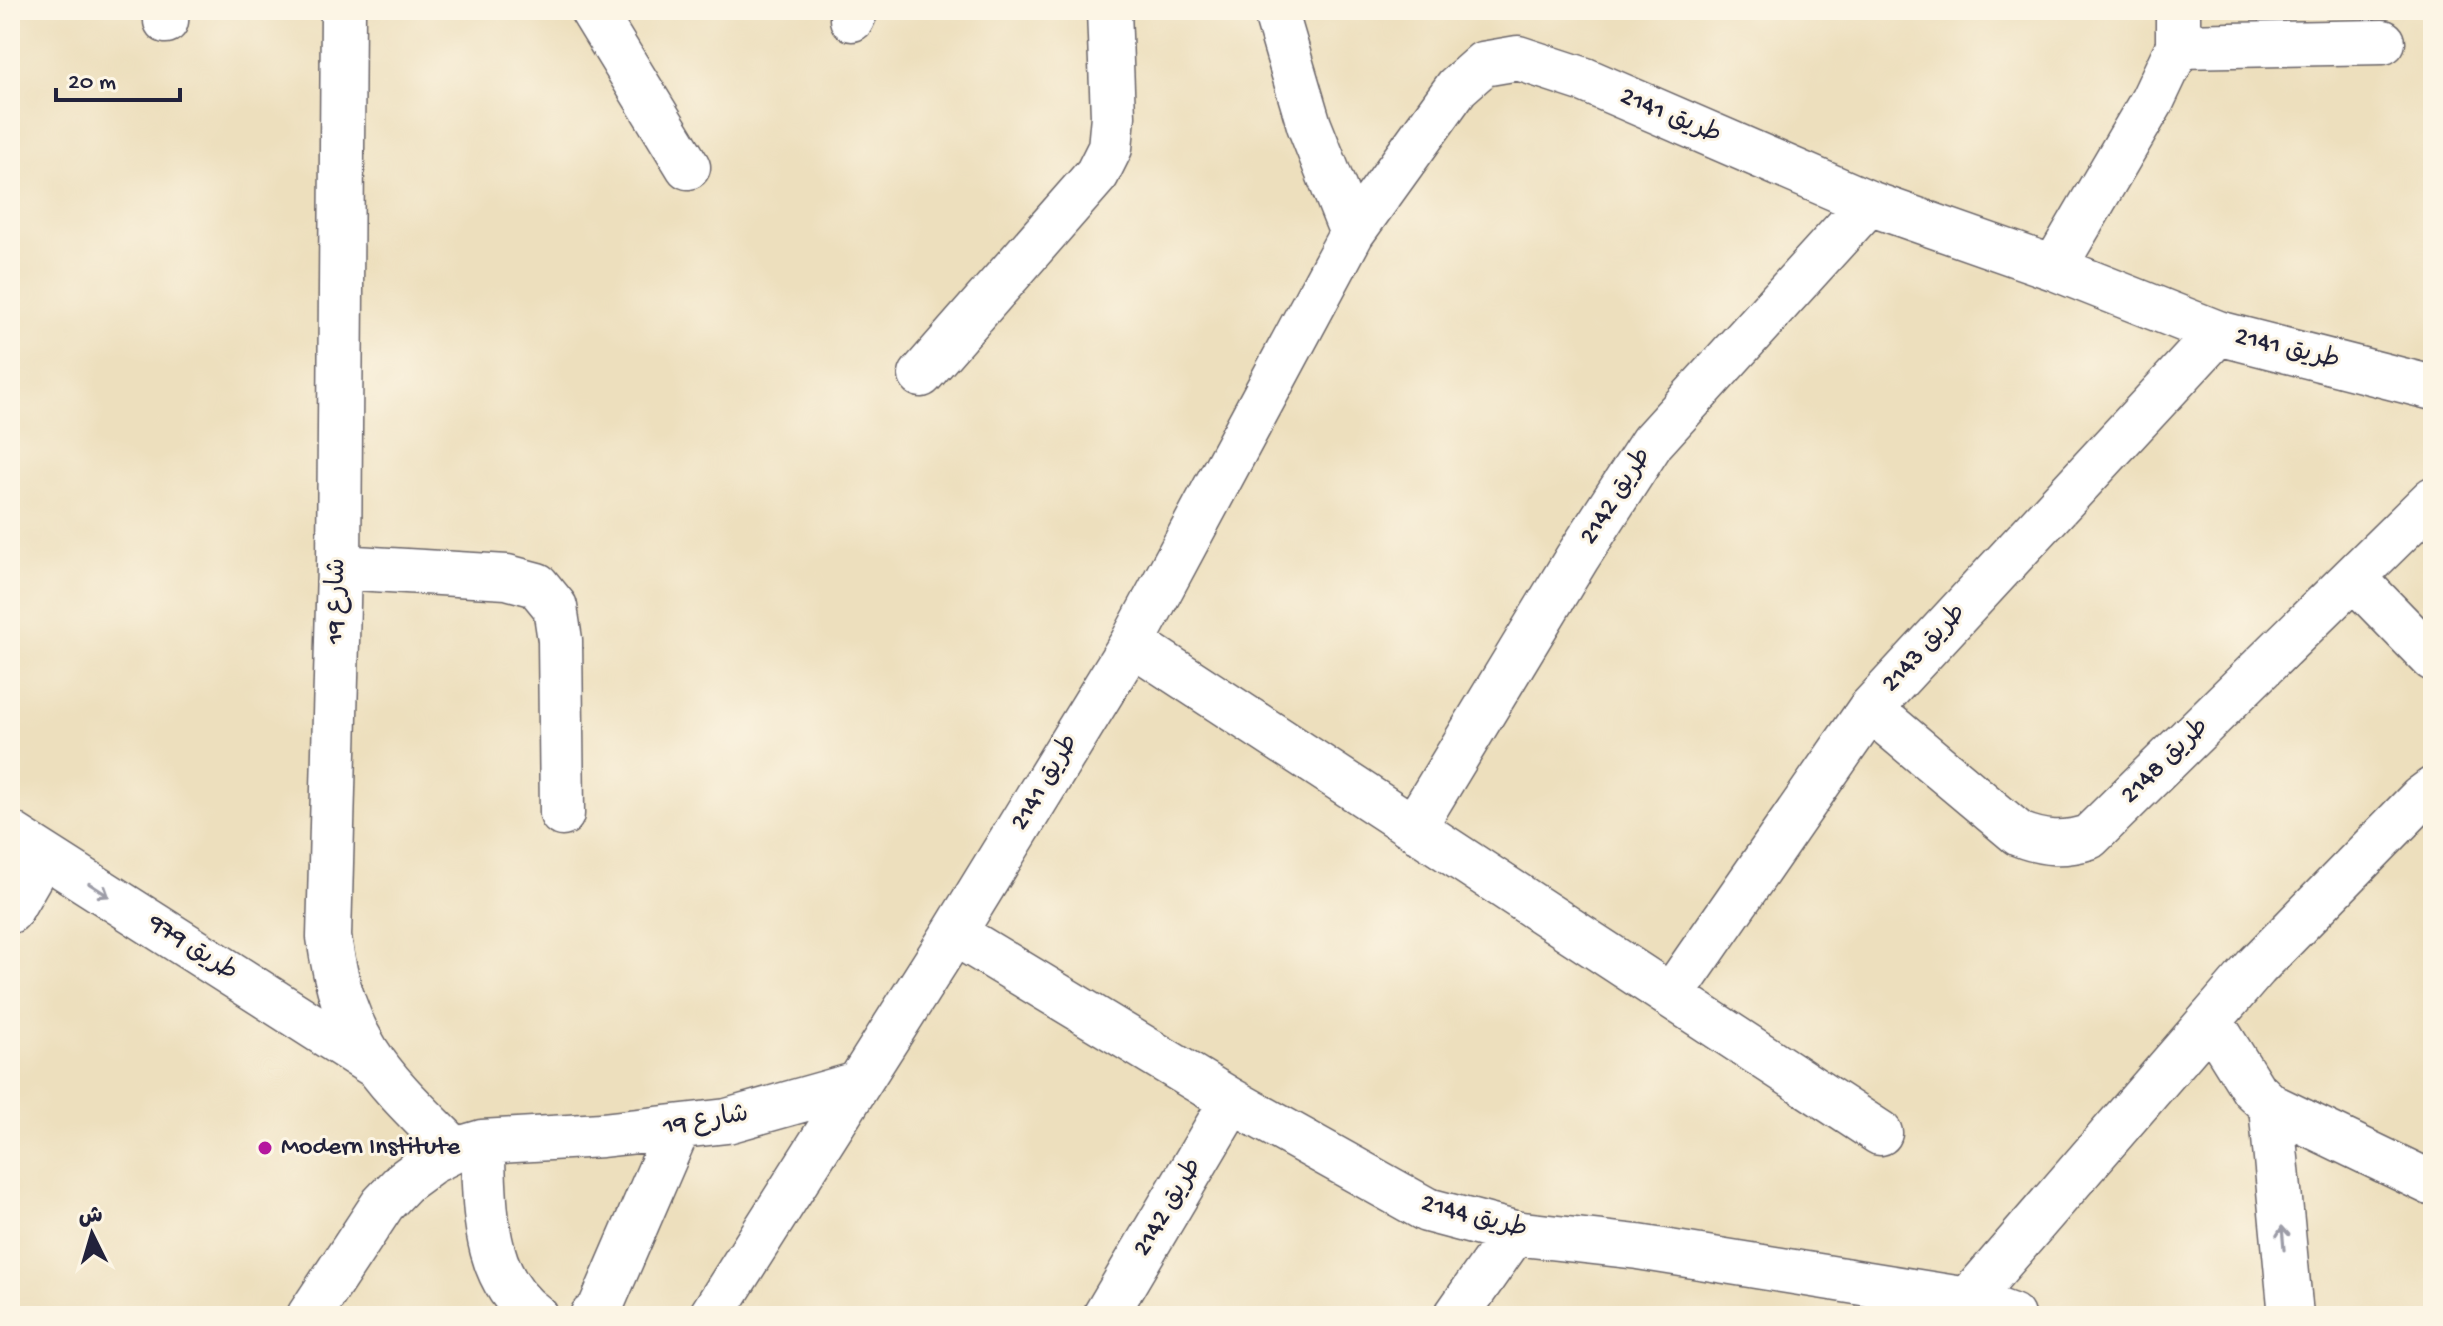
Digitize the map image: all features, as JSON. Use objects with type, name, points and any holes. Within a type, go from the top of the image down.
[{"type":"street","name":"شارع 19","points":[[343,10],[339,567],[329,937],[334,973],[344,1007],[374,1065],[395,1090],[469,1146]]},
{"type":"street","points":[[592,10],[688,167]]},
{"type":"street","points":[[921,375],[1097,174],[1110,148],[1113,116],[1109,10]]},
{"type":"street","points":[[1279,10],[1278,20],[1309,125],[1352,233]]},
{"type":"street","points":[[2054,268],[2152,101],[2178,28],[2383,42]]},
{"type":"street","name":"طريق 2141","points":[[711,1316],[954,933],[1132,643],[1352,233],[1457,87],[1483,64],[1518,58],[1585,80],[1869,203],[2054,268],[2218,333],[2433,388]]},
{"type":"street","name":"طريق 2142","points":[[1414,827],[1577,558],[1652,442],[1869,203]]},
{"type":"street","name":"طريق 2143","points":[[1671,996],[1870,709],[2218,333]]},
{"type":"street","name":"طريق 2148","points":[[1870,709],[2019,834],[2054,844],[2089,837],[2433,499]]},
{"type":"street","points":[[339,567],[507,577],[537,585],[555,607],[560,640],[562,814]]},
{"type":"street","points":[[2354,578],[2433,659]]},
{"type":"street","points":[[1132,643],[1880,1133]]},
{"type":"street","points":[[1968,1300],[2256,967],[2433,789]]},
{"type":"street","points":[[10,911],[27,843]]},
{"type":"street","name":"طريق 979","points":[[27,843],[374,1065]]},
{"type":"street","name":"طريق 2144","points":[[954,933],[1232,1101],[1427,1210],[1514,1233],[1638,1247],[1968,1300],[2012,1316]]},
{"type":"street","points":[[2210,1020],[2253,1089],[2271,1106],[2433,1184]]},
{"type":"street","name":"شارع 19","points":[[309,1316],[383,1204],[405,1181],[431,1162],[469,1146],[678,1128],[741,1118],[858,1084]]},
{"type":"street","name":"طريق 2142","points":[[1105,1316],[1232,1101]]},
{"type":"street","points":[[2271,1106],[2291,1316]]},
{"type":"street","points":[[592,1316],[599,1311],[678,1128]]},
{"type":"street","points":[[469,1146],[492,1252],[504,1282],[525,1308],[536,1316]]},
{"type":"street","points":[[1456,1316],[1514,1233]]},
{"type":"place","name":"Modern Institute","points":[[265,1148]]}]
